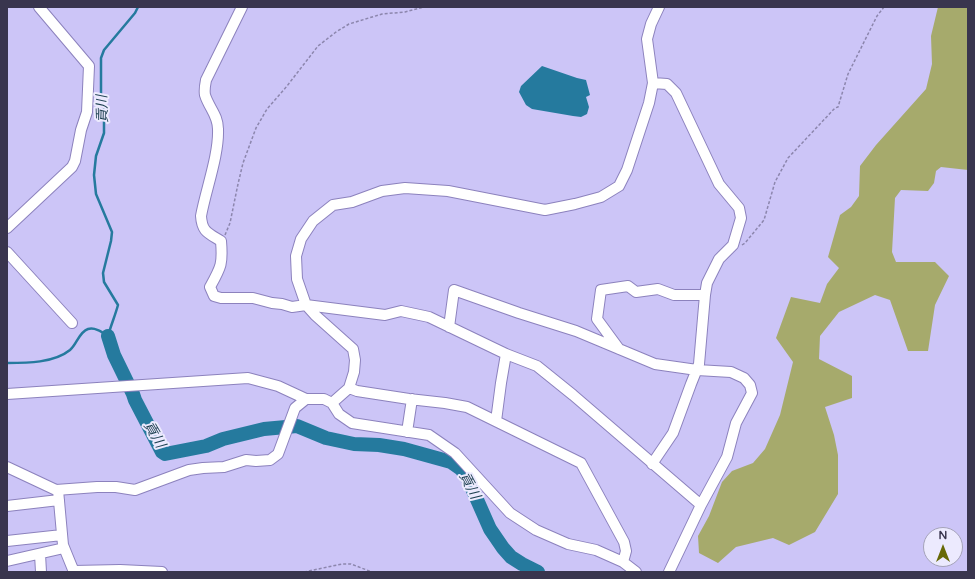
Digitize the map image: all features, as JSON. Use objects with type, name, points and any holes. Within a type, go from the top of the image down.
[{"type":"street","points":[[7,228],[72,167],[75,161],[87,112],[89,66],[39,7]]},
{"type":"street","points":[[242,7],[206,80],[204,88],[205,95],[217,118],[218,129],[217,144],[204,196],[201,216],[202,225],[205,231],[221,241],[221,269],[210,287],[214,296],[221,298],[253,298],[292,307],[306,305],[385,315],[401,311],[429,317],[506,354],[537,366],[701,505]]},
{"type":"street","points":[[332,403],[349,388],[354,372],[355,360],[353,349],[306,305],[297,279],[296,256],[301,239],[313,221],[333,205],[352,202],[382,191],[405,188],[448,191],[545,210],[601,197],[620,186],[627,170],[649,103],[653,83],[647,39],[651,24],[659,7]]},
{"type":"street","points":[[652,464],[673,433],[697,370],[699,364],[705,295],[708,282],[719,259],[733,245],[741,218],[740,210],[719,184],[676,93],[667,84],[653,83]]},
{"type":"street","points":[[7,252],[72,323]]},
{"type":"street","points":[[619,349],[597,319],[601,290],[628,286],[636,292],[658,289],[674,296],[705,295]]},
{"type":"street","points":[[449,327],[454,290],[576,331],[655,364],[697,370],[731,372],[744,378],[750,385],[752,393],[736,423],[727,457],[701,505],[669,572]]},
{"type":"street","points":[[496,421],[506,354]]},
{"type":"street","points":[[7,394],[248,378],[278,386],[306,399],[324,399],[332,403],[339,414],[352,423],[429,435],[455,453],[510,513],[536,530],[568,544],[596,550],[623,562],[636,572]]},
{"type":"street","points":[[349,388],[467,407],[582,463],[624,542],[626,551],[623,562]]},
{"type":"street","points":[[7,506],[97,487],[116,487],[135,490],[189,470],[224,467],[246,460],[270,460],[278,454],[295,408],[306,399]]},
{"type":"street","points":[[407,432],[412,399]]},
{"type":"street","points":[[7,467],[58,495]]},
{"type":"street","points":[[58,495],[64,548],[74,572],[162,572]]},
{"type":"street","points":[[7,541],[62,535]]},
{"type":"street","points":[[7,561],[64,548]]},
{"type":"street","points":[[40,554],[41,572]]},
{"type":"path","points":[[221,241],[227,232],[230,223],[238,184],[256,128],[266,109],[288,86],[318,46],[349,24],[382,14],[405,12],[424,7]]},
{"type":"path","points":[[739,247],[745,244],[764,220],[775,182],[788,158],[835,108],[838,107],[848,74],[877,16],[884,7]]},
{"type":"path","points":[[304,572],[342,564],[351,564],[372,572]]},
{"type":"green space","points":[[938,7],[968,7],[968,170],[941,167],[936,171],[934,183],[928,191],[901,190],[895,198],[892,252],[896,262],[935,262],[949,276],[935,305],[928,351],[908,351],[890,300],[875,295],[839,312],[820,336],[819,359],[852,376],[852,398],[825,407],[834,435],[838,455],[838,494],[815,532],[789,545],[773,538],[736,547],[718,563],[699,553],[698,536],[709,516],[722,482],[732,471],[753,463],[765,449],[780,415],[793,362],[776,338],[791,297],[820,303],[827,284],[839,268],[828,257],[840,215],[851,207],[859,196],[860,166],[876,145],[926,89],[932,64],[931,36]]},
{"type":"water","points":[[542,66],[586,80],[590,95],[586,97],[589,107],[587,114],[581,117],[573,116],[532,109],[526,105],[519,92],[521,86]]},
{"type":"waterway","name":"貢川","points":[[7,363],[23,363],[56,358],[70,350],[80,335],[88,329],[96,329],[108,336],[118,305],[104,282],[103,273],[112,232],[96,194],[94,175],[96,156],[104,133],[104,104],[101,95],[101,58],[104,50],[135,13],[138,7]]},
{"type":"waterway","name":"貢川","points":[[108,336],[114,355],[135,400],[162,452],[165,454],[206,446],[223,439],[264,429],[297,426],[326,438],[354,444],[379,445],[404,449],[451,462],[461,469],[467,477],[490,529],[503,548],[511,557],[538,572]]}]
